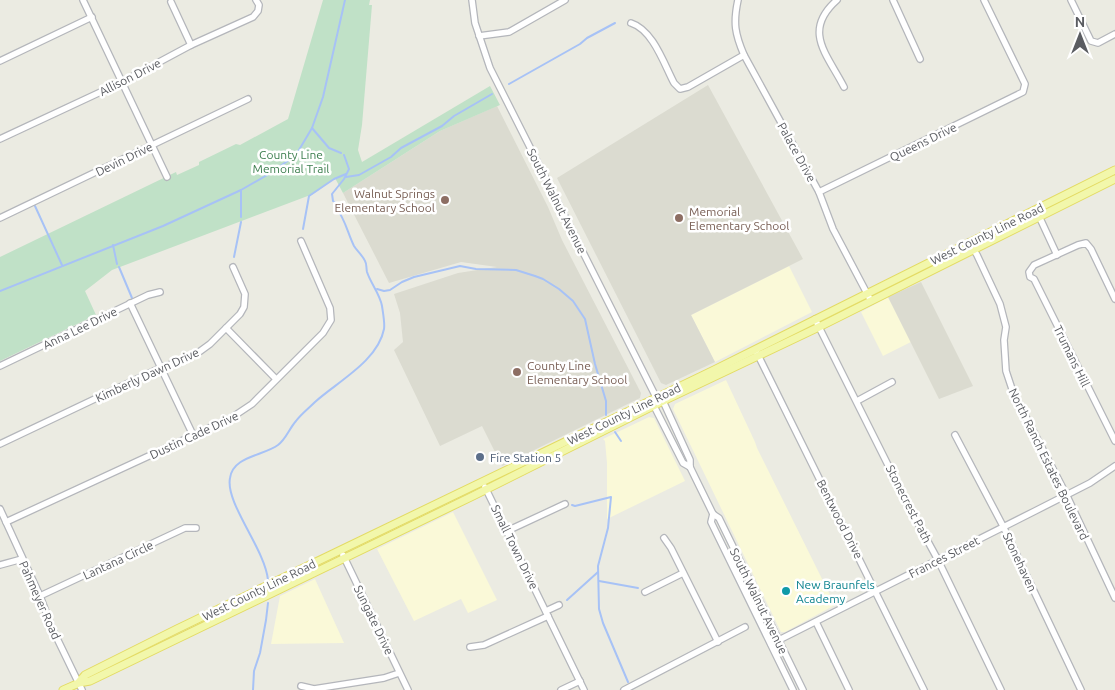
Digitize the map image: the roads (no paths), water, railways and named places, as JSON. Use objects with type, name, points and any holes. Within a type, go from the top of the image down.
[{"type":"main road","name":"West County Line Road","points":[[63,690],[79,682],[90,681],[284,583],[341,551],[485,486],[654,406],[816,319],[1115,170]]},
{"type":"main road","name":"West County Line Road","points":[[284,583],[344,558],[656,397],[819,327],[1115,179]]},
{"type":"street","points":[[83,0],[167,177]]},
{"type":"street","name":"Allison Drive","points":[[0,139],[122,82],[191,45],[252,17],[258,11],[259,6],[256,0]]},
{"type":"street","name":"South Walnut Avenue","points":[[472,0],[479,36],[493,74],[656,397]]},
{"type":"street","points":[[479,36],[509,32],[565,0]]},
{"type":"street","name":"Palace Drive","points":[[738,0],[734,25],[736,37],[819,192],[833,229],[871,302]]},
{"type":"street","points":[[836,0],[821,18],[818,30],[822,46],[844,87]]},
{"type":"street","points":[[893,0],[920,59]]},
{"type":"street","name":"Queens Drive","points":[[819,192],[1020,94],[1024,90],[1025,84],[984,0]]},
{"type":"street","points":[[1071,0],[1091,41],[1098,43],[1115,34]]},
{"type":"street","points":[[171,2],[191,45]]},
{"type":"street","points":[[0,61],[92,18]]},
{"type":"street","points":[[631,23],[640,27],[648,34],[674,83],[680,89],[688,87],[744,55]]},
{"type":"street","name":"Devin Drive","points":[[0,218],[248,99]]},
{"type":"street","points":[[1036,209],[1057,255],[1078,244],[1086,243],[1091,249],[1115,299]]},
{"type":"street","name":"Dustin Cade Drive","points":[[6,522],[245,410],[323,333],[331,320],[330,308],[300,241]]},
{"type":"street","name":"North Ranch Estates Boulevard","points":[[969,242],[1000,304],[1006,327],[1005,364],[1010,384],[1024,416],[1066,494],[1115,598]]},
{"type":"street","name":"Trumans Hill","points":[[1057,255],[1034,265],[1029,272],[1030,277],[1034,279],[1115,441]]},
{"type":"street","name":"Kimberly Dawn Drive","points":[[0,444],[160,368],[194,355],[210,344],[240,314],[244,302],[244,290],[233,267]]},
{"type":"street","name":"Anna Lee Drive","points":[[0,366],[148,295],[160,292]]},
{"type":"street","points":[[130,304],[193,435]]},
{"type":"street","name":"Stonecrest Path","points":[[816,319],[908,505],[938,560],[1001,690]]},
{"type":"street","points":[[226,328],[276,379]]},
{"type":"street","name":"Bentwood Drive","points":[[757,352],[924,690]]},
{"type":"street","points":[[857,401],[892,382]]},
{"type":"street","points":[[654,406],[656,397],[663,401]]},
{"type":"street","name":"South Walnut Avenue","points":[[663,401],[690,460],[690,466],[713,514],[719,518],[803,690]]},
{"type":"street","name":"South Walnut Avenue","points":[[654,406],[683,463],[690,466]]},
{"type":"street","name":"Stonehaven","points":[[955,435],[1003,526],[1081,690]]},
{"type":"street","name":"Frances Street","points":[[771,644],[1090,482],[1115,466]]},
{"type":"street","name":"Small Town Drive","points":[[485,486],[584,690]]},
{"type":"street","points":[[507,531],[565,504]]},
{"type":"street","name":"Pahmeyer Road","points":[[0,510],[40,596],[52,628],[82,690]]},
{"type":"street","name":"South Walnut Avenue","points":[[713,514],[711,522],[793,690]]},
{"type":"street","name":"Lantana Circle","points":[[40,596],[185,528],[196,528]]},
{"type":"street","points":[[664,538],[718,642]]},
{"type":"street","name":"Sungate Drive","points":[[341,551],[408,690]]},
{"type":"street","points":[[0,565],[22,559]]},
{"type":"street","points":[[646,592],[683,573]]},
{"type":"street","points":[[470,647],[484,645],[547,614],[558,605]]},
{"type":"street","points":[[816,622],[849,690]]},
{"type":"street","points":[[624,690],[745,627]]},
{"type":"street","points":[[302,686],[314,689],[384,678],[399,673]]},
{"type":"street","points":[[561,690],[580,681]]},
{"type":"waterway","points":[[0,291],[163,226],[241,190],[269,174],[296,155],[312,128],[323,97],[345,0]]},
{"type":"waterway","points":[[509,84],[615,23]]},
{"type":"waterway","points":[[346,177],[359,175],[391,157],[401,148],[442,126],[454,116],[492,94]]},
{"type":"waterway","points":[[312,128],[329,148],[341,153]]},
{"type":"waterway","points":[[268,580],[260,554],[233,500],[230,488],[232,471],[243,461],[272,449],[281,443],[303,413],[365,361],[380,341],[384,329],[381,302],[367,272],[366,262],[354,246],[336,203],[333,201],[332,194],[349,169],[344,155]]},
{"type":"waterway","points":[[303,229],[309,196],[334,179],[346,174]]},
{"type":"waterway","points":[[241,190],[241,217]]},
{"type":"waterway","points":[[35,206],[62,265]]},
{"type":"waterway","points":[[234,257],[241,222]]},
{"type":"waterway","points":[[113,245],[117,264]]},
{"type":"waterway","points":[[377,289],[390,290],[414,277],[460,266],[476,269],[516,270],[543,279],[573,301],[585,319],[606,401],[606,415]]},
{"type":"waterway","points":[[119,267],[132,298]]},
{"type":"waterway","points":[[615,432],[621,441]]},
{"type":"waterway","points":[[572,505],[575,506],[611,497],[608,528],[598,566],[599,609],[628,682]]},
{"type":"waterway","points":[[567,600],[598,572]]},
{"type":"waterway","points":[[599,581],[638,588]]},
{"type":"waterway","points":[[253,690],[254,671],[260,653],[268,603]]},
{"type":"place","name":"Walnut Springs Elementary School","points":[[445,200]]},
{"type":"place","name":"Memorial Elementary School","points":[[679,218]]},
{"type":"place","name":"County Line Elementary School","points":[[517,372]]},
{"type":"place","name":"Fire Station 5","points":[[480,457]]},
{"type":"place","name":"New Braunfels Academy","points":[[786,591]]},
{"type":"park label","name":"County Line Memorial Trail","points":[[291,161]]}]
